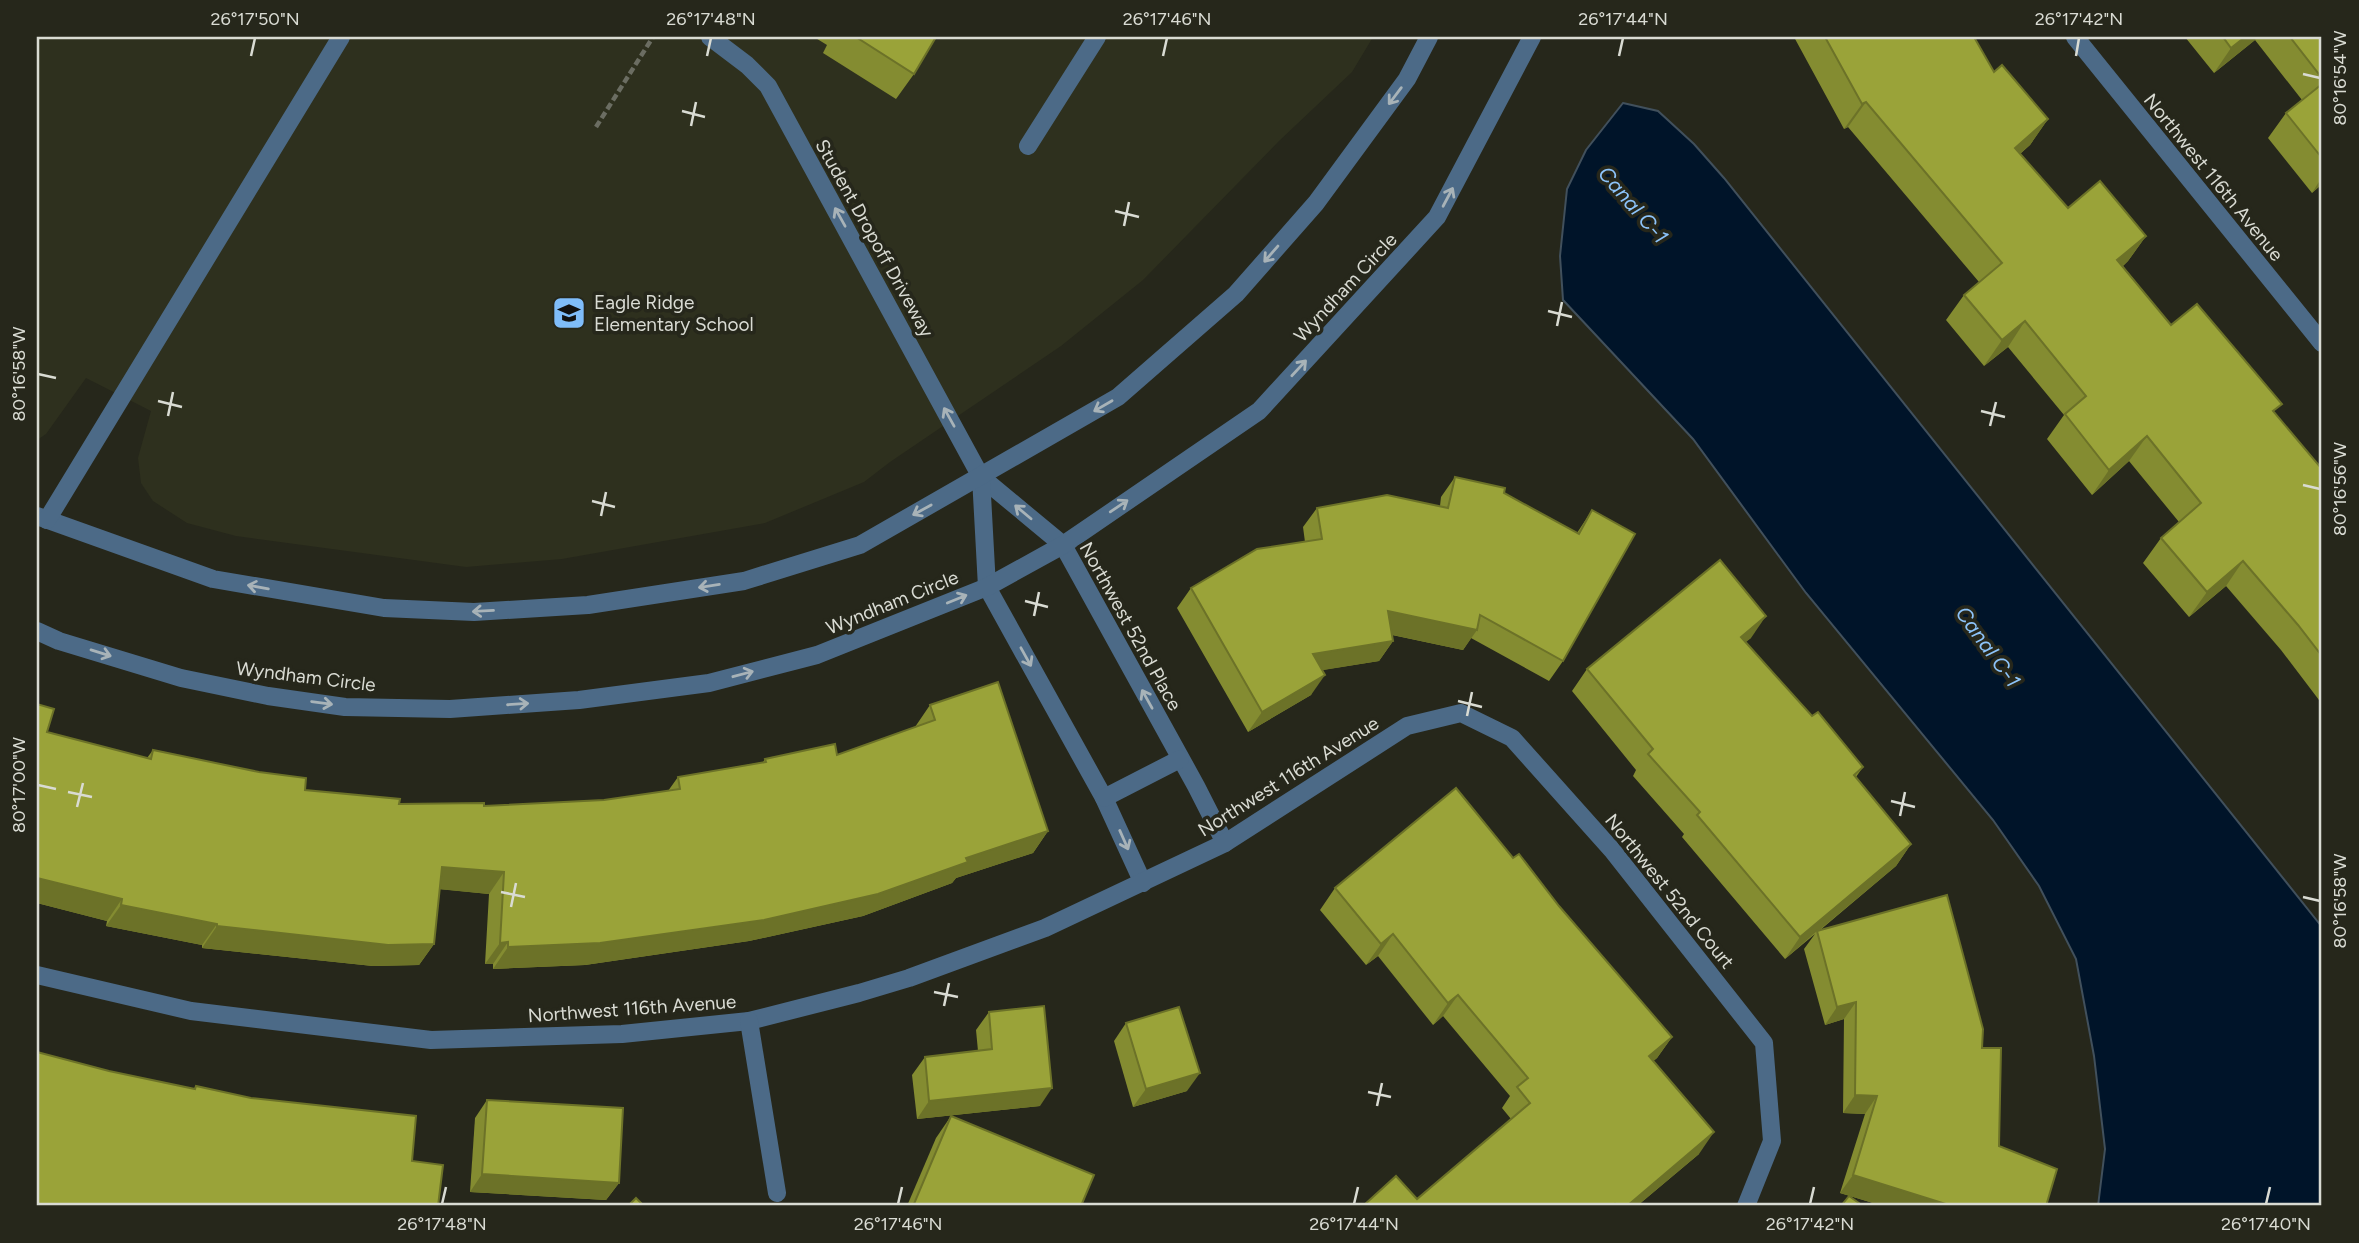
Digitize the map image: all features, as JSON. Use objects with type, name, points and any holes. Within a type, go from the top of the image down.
[{"type":"street","points":[[341,37],[42,518],[213,579],[384,608],[474,612],[588,605],[744,581],[860,545],[1118,397],[1236,294],[1316,202],[1407,79],[1429,37]]},
{"type":"street","name":"Student Dropoff Driveway","points":[[710,37],[747,65],[768,86],[981,477]]},
{"type":"street","points":[[1028,146],[1097,37]]},
{"type":"street","name":"Wyndham Circle","points":[[37,631],[59,641],[181,678],[268,696],[345,707],[450,709],[579,700],[709,683],[817,655],[987,587],[1063,545],[1259,411],[1437,217],[1532,37]]},
{"type":"street","name":"Northwest 116th Avenue","points":[[2075,37],[2322,343]]},
{"type":"street","points":[[981,477],[987,587],[1104,798],[1143,883]]},
{"type":"street","name":"Northwest 52nd Place","points":[[981,477],[1063,545],[1224,843]]},
{"type":"street","name":"Northwest 116th Avenue","points":[[37,975],[191,1011],[431,1040],[622,1034],[749,1021],[909,978],[1045,928],[1224,843],[1408,726],[1461,713]]},
{"type":"street","name":"Northwest 52nd Court","points":[[1461,713],[1512,738],[1612,850],[1764,1043],[1772,1141],[1746,1206]]},
{"type":"street","points":[[1104,798],[1180,759]]},
{"type":"street","points":[[749,1021],[777,1193]]},
{"type":"path","points":[[596,127],[653,37]]},
{"type":"shaded area","name":"Eagle Ridge Elementary School","points":[[37,37],[1373,37],[1352,72],[1279,141],[1143,280],[1061,346],[864,482],[765,523],[562,559],[466,567],[236,536],[187,523],[153,501],[141,483],[138,458],[151,411],[86,378],[46,434],[37,440]]},
{"type":"water","name":"Canal C-1","points":[[1623,103],[1658,111],[1694,144],[1724,178],[2322,927],[2322,1206],[2098,1206],[2105,1149],[2094,1056],[2076,959],[2039,886],[1993,820],[1806,593],[1693,439],[1563,300],[1560,256],[1567,189],[1586,150]]},
{"type":"building","points":[[856,37],[936,37],[914,74]]},
{"type":"building","points":[[1825,37],[1974,37],[1994,72],[2002,65],[2048,119],[2015,148],[2068,208],[2100,181],[2146,236],[2117,260],[2171,325],[2197,304],[2282,404],[2273,411],[2322,469],[2322,656],[2243,561],[2207,592],[2161,538],[2201,503],[2147,436],[2109,470],[2065,414],[2086,396],[2025,321],[2002,340],[1964,295],[2002,263],[1866,102],[1862,104]]},
{"type":"building","points":[[2223,37],[2245,37],[2231,48]]},
{"type":"building","points":[[2290,37],[2322,37],[2322,78]]},
{"type":"building","points":[[2322,84],[2322,158],[2286,113]]},
{"type":"building","points":[[1455,477],[1505,488],[1504,493],[1579,534],[1592,510],[1635,534],[1563,661],[1480,615],[1477,630],[1388,611],[1393,641],[1313,654],[1325,675],[1262,712],[1191,588],[1257,549],[1322,539],[1317,508],[1387,495],[1448,508]]},
{"type":"building","points":[[1720,560],[1766,616],[1741,637],[1812,716],[1818,712],[1863,767],[1854,775],[1911,844],[1800,937],[1697,815],[1700,812],[1648,754],[1653,749],[1587,669]]},
{"type":"building","points":[[998,682],[1048,831],[966,858],[968,862],[878,894],[764,920],[600,943],[508,947],[508,942],[500,943],[504,872],[442,867],[434,944],[388,945],[217,926],[121,905],[122,899],[37,878],[37,704],[54,709],[47,732],[151,759],[153,750],[259,772],[306,778],[305,790],[400,799],[399,804],[484,803],[484,806],[604,800],[680,789],[678,777],[766,762],[765,759],[835,744],[837,755],[935,720],[930,705]]},
{"type":"building","points":[[1456,788],[1513,858],[1519,854],[1559,906],[1672,1037],[1649,1056],[1714,1132],[1627,1206],[1363,1206],[1396,1176],[1417,1199],[1530,1103],[1517,1087],[1528,1078],[1458,995],[1448,1003],[1393,934],[1381,944],[1335,888]]},
{"type":"building","points":[[1947,895],[1983,1029],[1982,1048],[2001,1048],[1999,1146],[2057,1169],[2046,1206],[1952,1206],[1853,1175],[1877,1096],[1855,1095],[1856,1002],[1837,1007],[1817,931]]},
{"type":"building","points":[[1044,1006],[1052,1088],[929,1101],[925,1057],[992,1049],[989,1012]]},
{"type":"building","points":[[1179,1007],[1200,1073],[1146,1089],[1126,1023]]},
{"type":"building","points":[[37,1052],[195,1089],[196,1086],[251,1098],[416,1116],[412,1161],[443,1165],[438,1206],[37,1206]]},
{"type":"building","points":[[487,1100],[623,1108],[619,1183],[482,1174]]},
{"type":"building","points":[[951,1116],[1094,1175],[1081,1206],[912,1206]]},
{"type":"building","points":[[1849,1196],[1863,1206],[1841,1206]]},
{"type":"building","points":[[636,1198],[644,1206],[628,1206]]},
{"type":"place","name":"Eagle Ridge Elementary School","points":[[569,313]]}]
